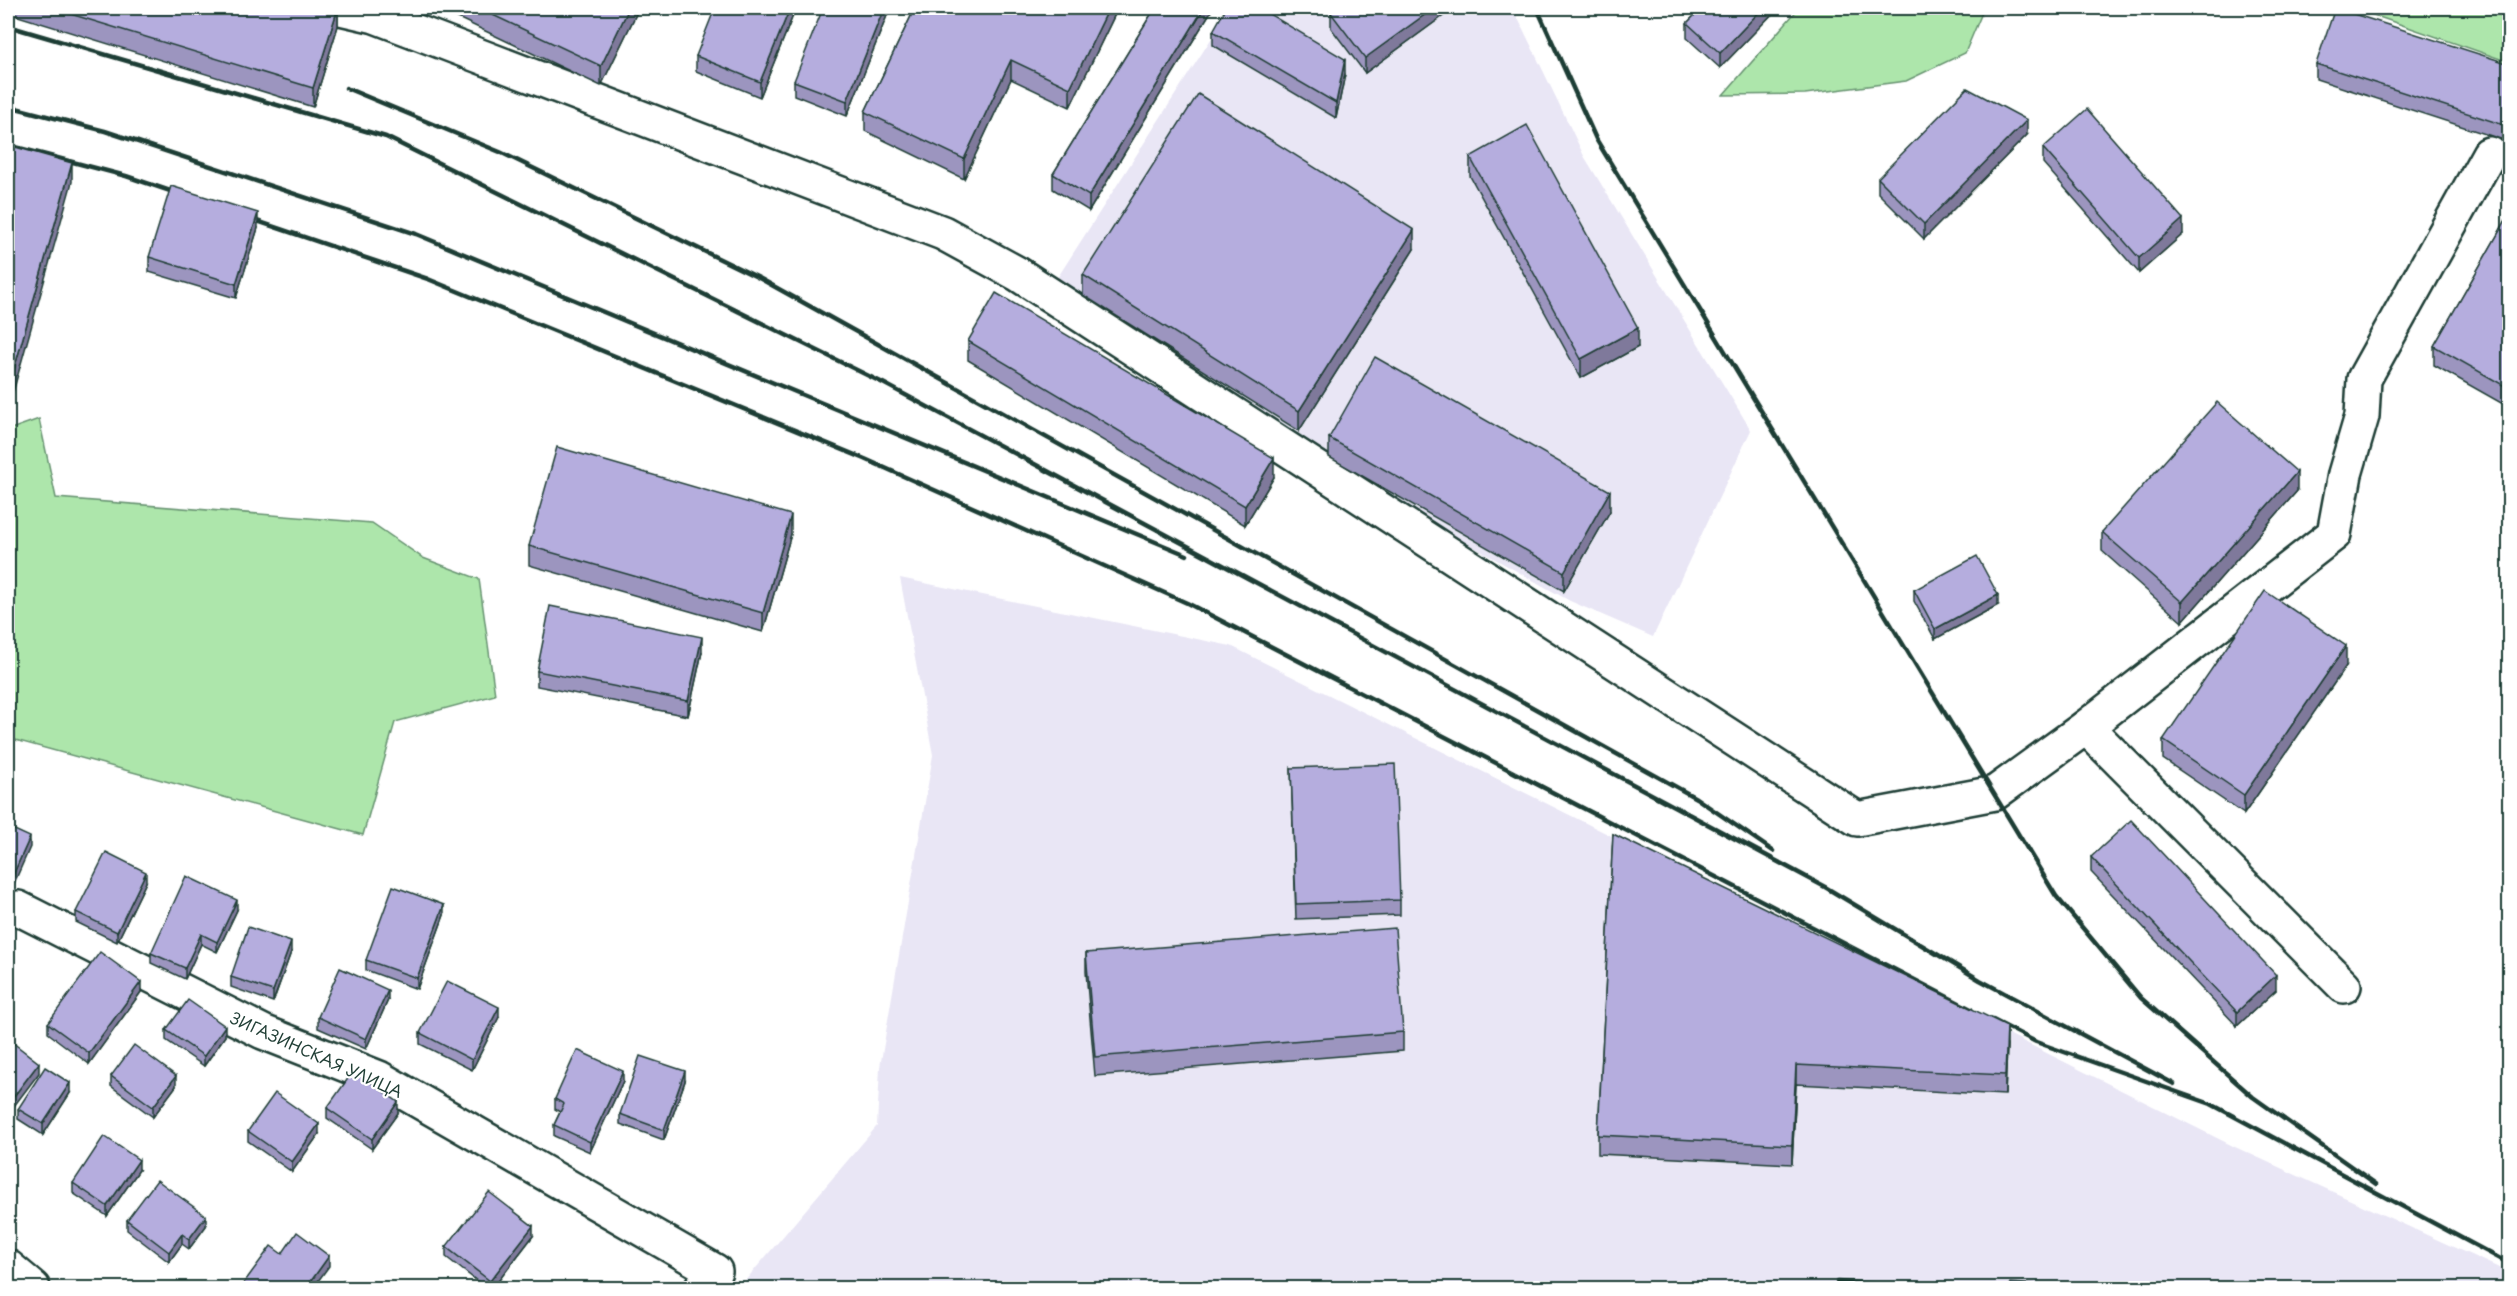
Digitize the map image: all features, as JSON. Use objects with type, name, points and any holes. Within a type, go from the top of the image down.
[{"type":"street","points":[[340,8],[375,16],[943,233],[1018,274],[1857,819],[1995,793],[2086,727],[2334,534],[2345,474],[2362,416],[2364,379],[2489,154]]},
{"type":"street","points":[[2086,727],[2344,986]]},
{"type":"street","name":"ЗИГАЗИНСКАЯ УЛИЦА","points":[[18,908],[263,1032],[379,1078],[715,1271],[701,1288]]},
{"type":"street","points":[[8,1267],[33,1288]]},
{"type":"shaded area","points":[[1231,8],[1513,8],[1584,156],[1751,430],[1653,637],[1570,601],[1330,467],[1054,283]]},
{"type":"shaded area","points":[[900,578],[1231,646],[2235,1147],[2510,1273],[2509,1288],[739,1288],[877,1126],[880,1067],[933,755]]},
{"type":"green space","points":[[1799,8],[1984,8],[1965,53],[1906,81],[1805,94],[1723,95]]},
{"type":"green space","points":[[2353,8],[2509,8],[2509,62]]},
{"type":"green space","points":[[39,419],[56,498],[372,523],[423,558],[479,579],[495,695],[395,722],[363,835],[8,738],[8,430]]},
{"type":"building","points":[[51,8],[338,8],[313,88]]},
{"type":"building","points":[[478,8],[629,8],[601,66]]},
{"type":"building","points":[[715,8],[790,8],[760,82],[696,56]]},
{"type":"building","points":[[823,8],[884,8],[847,101],[794,81]]},
{"type":"building","points":[[915,8],[1109,8],[1070,88],[1011,60],[964,159],[865,112]]},
{"type":"building","points":[[1155,8],[1204,8],[1089,196],[1053,174]]},
{"type":"building","points":[[1226,8],[1259,8],[1345,59],[1336,103],[1213,31]]},
{"type":"building","points":[[1338,8],[1434,8],[1365,58],[1331,13]]},
{"type":"building","points":[[1702,8],[1763,8],[1720,53],[1687,23]]},
{"type":"building","points":[[2335,8],[2510,64],[2510,127],[2316,64]]},
{"type":"building","points":[[1967,88],[2027,120],[1924,224],[1878,178]]},
{"type":"building","points":[[1198,94],[1414,230],[1299,411],[1083,275]]},
{"type":"building","points":[[2087,109],[2183,219],[2139,258],[2043,148]]},
{"type":"building","points":[[1527,125],[1638,328],[1581,359],[1470,157]]},
{"type":"building","points":[[8,145],[72,163],[8,391]]},
{"type":"building","points":[[171,186],[258,213],[236,284],[149,257]]},
{"type":"building","points":[[2510,213],[2510,389],[2434,346]]},
{"type":"building","points":[[996,293],[1274,458],[1245,506],[968,341]]},
{"type":"building","points":[[1375,357],[1610,491],[1564,572],[1329,438]]},
{"type":"building","points":[[2217,402],[2297,472],[2182,602],[2102,532]]},
{"type":"building","points":[[557,447],[791,515],[763,613],[529,546]]},
{"type":"building","points":[[1977,556],[1998,595],[1935,629],[1914,590]]},
{"type":"building","points":[[2265,591],[2346,646],[2244,795],[2163,740]]},
{"type":"building","points":[[550,606],[702,637],[688,701],[537,671]]},
{"type":"building","points":[[1395,764],[1400,900],[1296,904],[1291,768]]},
{"type":"building","points":[[2131,820],[2276,975],[2237,1012],[2091,857]]},
{"type":"building","points":[[8,827],[30,837],[8,886]]},
{"type":"building","points":[[1613,834],[2007,1026],[2005,1075],[1796,1065],[1792,1145],[1598,1135]]},
{"type":"building","points":[[106,852],[146,872],[117,932],[76,912]]},
{"type":"building","points":[[186,876],[237,900],[217,942],[201,934],[185,968],[151,953]]},
{"type":"building","points":[[393,886],[444,905],[417,978],[366,960]]},
{"type":"building","points":[[248,927],[291,942],[273,991],[231,977]]},
{"type":"building","points":[[1395,928],[1403,1032],[1095,1057],[1086,953]]},
{"type":"building","points":[[100,952],[141,982],[89,1053],[48,1023]]},
{"type":"building","points":[[340,968],[388,990],[366,1039],[318,1017]]},
{"type":"building","points":[[447,981],[499,1007],[472,1060],[420,1033]]},
{"type":"building","points":[[188,1000],[225,1026],[204,1056],[166,1030]]},
{"type":"building","points":[[8,1039],[39,1063],[8,1104]]},
{"type":"building","points":[[134,1045],[176,1076],[153,1107],[111,1076]]},
{"type":"building","points":[[577,1050],[623,1071],[590,1142],[554,1125],[564,1104],[555,1099]]},
{"type":"building","points":[[640,1056],[685,1071],[664,1130],[620,1114]]},
{"type":"building","points":[[45,1067],[70,1083],[43,1124],[18,1109]]},
{"type":"building","points":[[354,1070],[398,1102],[372,1139],[327,1108]]},
{"type":"building","points":[[275,1093],[319,1124],[292,1162],[248,1131]]},
{"type":"building","points":[[104,1136],[139,1160],[107,1206],[73,1183]]},
{"type":"building","points":[[157,1180],[206,1216],[189,1239],[182,1234],[169,1252],[127,1220]]},
{"type":"building","points":[[489,1192],[533,1226],[490,1281],[446,1247]]},
{"type":"building","points":[[297,1232],[329,1256],[306,1288],[240,1288],[271,1246],[282,1254]]},
{"type":"building","points":[[344,1280],[354,1288],[337,1288]]},
{"type":"building","points":[[513,1282],[521,1288],[508,1288]]},
{"type":"building","points":[[2010,1283],[2086,1288],[2010,1288]]},
{"type":"railway","points":[[1537,8],[1596,139],[2056,896],[2141,998],[2253,1097],[2376,1184]]},
{"type":"railway","points":[[8,26],[386,137],[883,383],[1825,887],[1980,980],[2174,1084]]},
{"type":"railway","points":[[346,88],[500,152],[759,278],[1696,798],[1773,851]]},
{"type":"railway","points":[[8,106],[105,131],[416,234],[1187,555]]},
{"type":"railway","points":[[8,145],[126,176],[185,196]]},
{"type":"railway","points":[[242,216],[428,279],[865,459],[1187,603],[1971,1009]]},
{"type":"railway","points":[[1993,1020],[2036,1042],[2211,1104],[2510,1264]]},
{"type":"railway","points":[[1837,1282],[1941,1288]]}]
